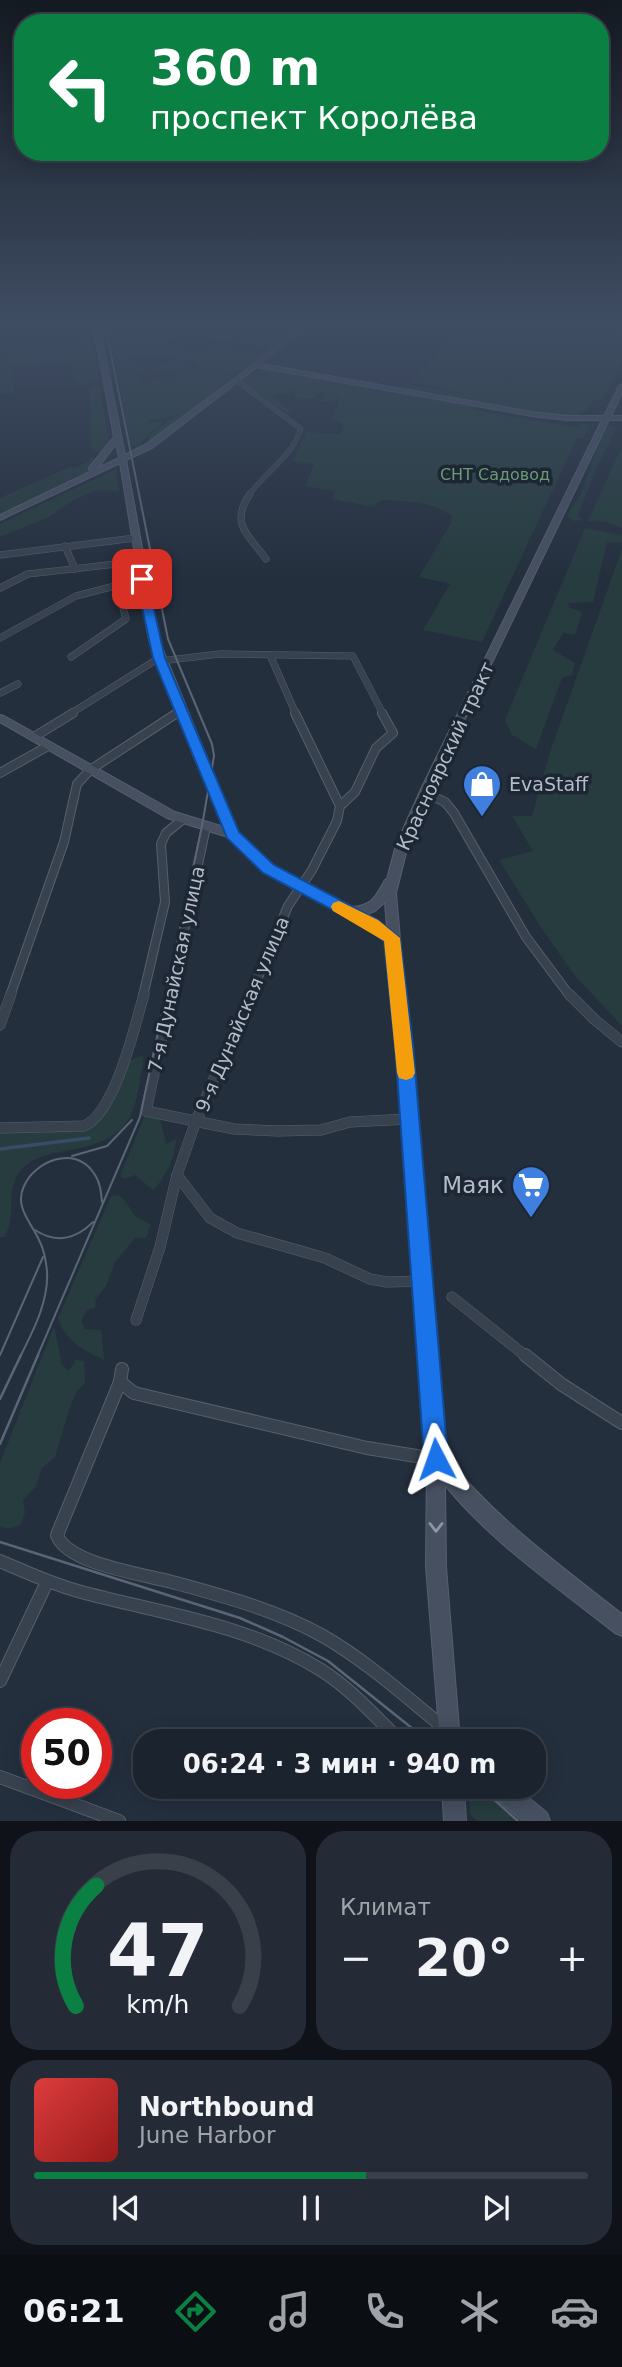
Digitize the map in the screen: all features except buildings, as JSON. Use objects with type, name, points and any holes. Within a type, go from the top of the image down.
[{"type":"main road","points":[[112,409],[142,579],[160,659],[232,834],[255,859],[300,887],[372,924],[392,938]]},
{"type":"main road","points":[[0,518],[158,440],[198,409]]},
{"type":"main road","points":[[504,409],[532,414],[622,418]]},
{"type":"main road","name":"Красноярский тракт","points":[[449,1729],[436,1567],[436,1459],[404,1045],[392,938],[391,879],[402,845],[425,793],[611,409]]},
{"type":"main road","points":[[87,475],[118,438]]},
{"type":"main road","points":[[0,718],[183,820],[232,834]]},
{"type":"main road","points":[[341,908],[356,912],[368,911],[383,896],[391,879]]},
{"type":"main road","points":[[436,1459],[459,1491],[487,1518],[622,1626]]},
{"type":"main road","points":[[452,1799],[455,1821]]},
{"type":"main road","points":[[513,1799],[538,1821]]},
{"type":"street","points":[[266,559],[243,529],[240,508],[245,498],[287,457],[301,429],[274,409]]},
{"type":"street","points":[[0,555],[135,538]]},
{"type":"street","points":[[65,546],[75,569]]},
{"type":"street","points":[[0,588],[28,574],[125,563]]},
{"type":"street","points":[[0,638],[76,596],[142,579]]},
{"type":"street","points":[[71,657],[126,619],[117,585]]},
{"type":"street","points":[[34,737],[160,659],[200,655],[270,655],[307,740],[340,806]]},
{"type":"street","name":"9-я Дунайская улица","points":[[136,1320],[160,1247],[177,1175],[196,1121],[288,906],[337,821],[340,806],[355,792],[376,748],[393,733],[353,656],[270,655]]},
{"type":"street","points":[[0,693],[18,684]]},
{"type":"street","points":[[0,1025],[64,842],[77,784],[90,770],[181,710]]},
{"type":"street","points":[[0,773],[48,746]]},
{"type":"street","points":[[425,793],[445,802],[454,813],[527,939],[570,998],[587,1016],[622,1042]]},
{"type":"street","points":[[0,1128],[84,1126],[95,1121],[140,1014],[165,908],[167,885],[161,850],[163,838],[183,820]]},
{"type":"street","name":"7-я Дунайская улица","points":[[196,1121],[145,1111],[206,827]]},
{"type":"street","points":[[196,1121],[234,1129],[278,1131],[321,1130],[350,1122],[408,1119]]},
{"type":"street","points":[[177,1175],[210,1218],[237,1233],[326,1258],[370,1279],[387,1282],[422,1281]]},
{"type":"street","points":[[452,1297],[561,1384],[622,1423]]},
{"type":"street","points":[[436,1459],[367,1448],[134,1393],[121,1376],[57,1535],[59,1545],[65,1550],[92,1561],[268,1611],[305,1627],[359,1660],[440,1729]]},
{"type":"street","points":[[0,1561],[47,1581],[237,1630],[278,1647],[322,1671],[388,1729]]},
{"type":"street","points":[[0,1681],[47,1581]]},
{"type":"street","points":[[0,1777],[119,1821]]},
{"type":"green space","points":[[90,409],[104,409],[109,443],[101,454],[91,448]]},
{"type":"green space","points":[[124,409],[196,409],[151,443],[148,436],[175,416],[148,420],[149,423],[164,422],[152,431],[138,447],[131,445]]},
{"type":"green space","name":"СНТ Садовод","points":[[335,409],[474,409],[580,428],[581,425],[574,423],[590,425],[583,439],[577,438],[482,642],[423,630],[450,584],[419,577],[451,523],[452,516],[437,507],[418,503],[381,500],[374,507],[332,499],[336,491],[305,486],[314,464],[293,461],[306,432],[340,434],[345,426],[332,419]]},
{"type":"green space","points":[[514,409],[587,409],[579,414],[582,417]]},
{"type":"green space","points":[[609,425],[616,429],[596,469],[578,515],[582,520],[573,521],[568,516],[569,513],[580,495],[600,441]]},
{"type":"green space","points":[[622,446],[622,528],[607,522],[588,521]]},
{"type":"green space","points":[[90,457],[97,462],[92,470],[0,515],[0,498],[70,467],[75,468],[89,461]]},
{"type":"green space","points":[[116,469],[119,491],[99,490],[75,499],[47,518],[0,537],[0,524]]},
{"type":"green space","points":[[585,528],[622,535],[622,542],[607,542],[593,602],[568,603],[569,607],[582,612],[575,635],[563,633],[553,650],[575,663],[572,675],[562,678],[536,749],[512,735],[505,720]]},
{"type":"green space","points":[[622,549],[622,1026],[576,977],[499,860],[533,851],[512,816],[532,816],[550,752]]},
{"type":"green space","points":[[144,1057],[137,1098],[130,1117],[118,1131],[104,1140],[28,1163],[14,1182],[8,1230],[4,1237],[0,1237],[0,1131],[91,1124],[126,1062]]},
{"type":"green space","points":[[149,1115],[160,1118],[166,1144],[176,1139],[169,1167],[153,1190],[135,1175],[124,1179],[120,1176],[144,1117]]},
{"type":"green space","points":[[111,1196],[122,1197],[136,1217],[151,1224],[146,1238],[135,1238],[115,1262],[107,1284],[96,1299],[95,1308],[87,1310],[81,1321],[85,1329],[101,1330],[104,1360],[82,1349],[71,1339],[58,1318]]},
{"type":"green space","points":[[54,1326],[62,1365],[69,1371],[76,1360],[84,1361],[85,1383],[77,1391],[71,1404],[55,1457],[42,1468],[36,1486],[23,1500],[25,1513],[21,1524],[5,1528],[0,1526],[0,1463]]},
{"type":"green space","points":[[469,1799],[499,1799],[524,1821],[477,1821],[470,1814]]},
{"type":"waterway","points":[[0,1149],[89,1138]]},
{"type":"tram line","points":[[37,1357],[140,1117],[202,826],[214,756],[212,744],[168,639],[122,409]]},
{"type":"tram line","points":[[72,1156],[107,1146],[132,1120]]},
{"type":"tram line","points":[[21,1355],[39,1316],[47,1282],[47,1267],[42,1247],[22,1208],[21,1194],[24,1186],[29,1177],[46,1163],[66,1158],[76,1159],[95,1175],[102,1202]]},
{"type":"tram line","points":[[35,1230],[51,1237],[66,1238],[93,1222]]},
{"type":"tram line","points":[[0,1355],[43,1257]]},
{"type":"tram line","points":[[0,1399],[21,1355]]},
{"type":"tram line","points":[[0,1444],[38,1355]]},
{"type":"tram line","points":[[0,1542],[240,1618],[283,1637],[328,1661],[413,1729]]},
{"type":"tram line","points":[[493,1799],[518,1821]]},
{"type":"slow traffic","points":[[339,907],[392,938],[406,1073]]},
{"type":"place","name":"EvaStaff","points":[[482,818]]},
{"type":"place","name":"Маяк","points":[[531,1219]]},
{"type":"route","points":[[142,579],[159,658],[232,834],[268,869],[372,924],[392,938],[404,1045],[436,1459]]}]
